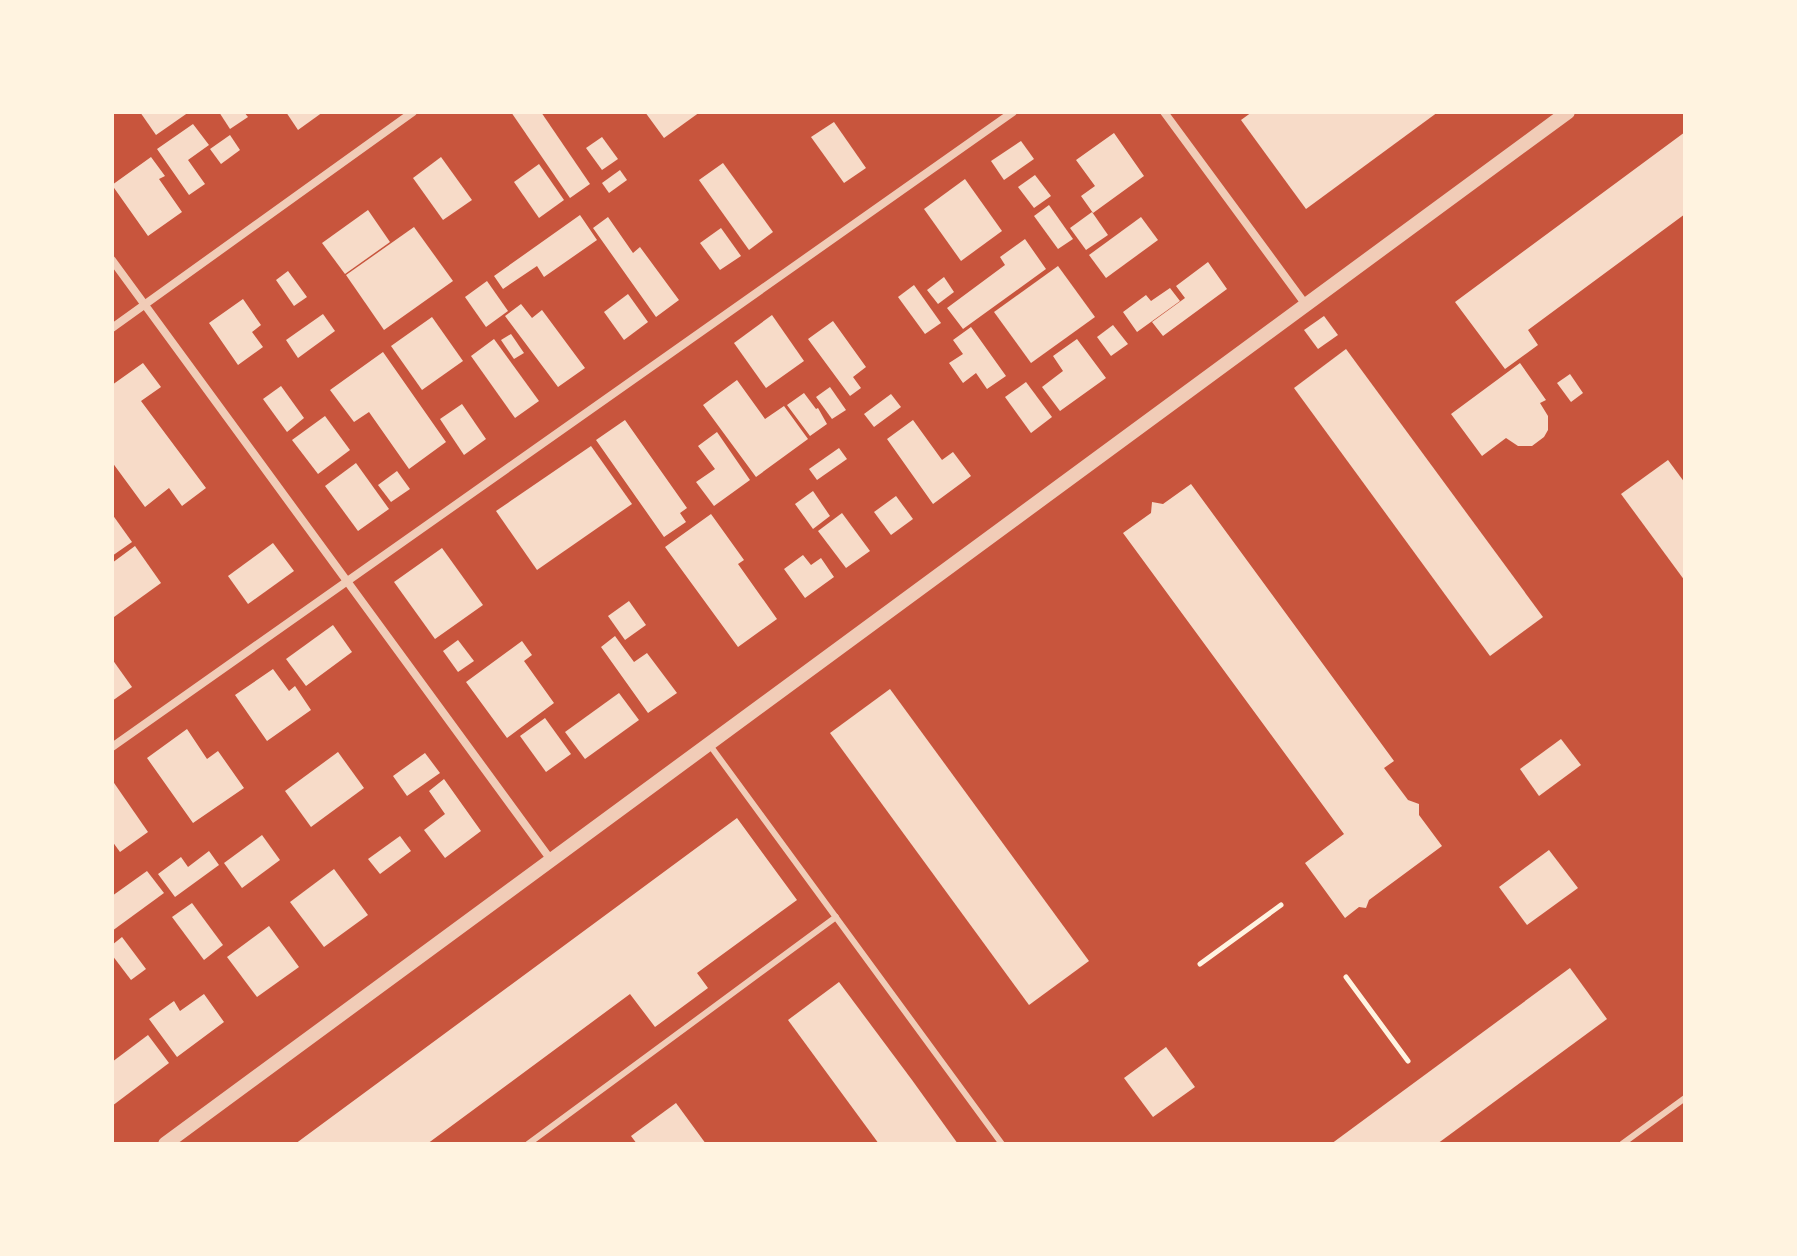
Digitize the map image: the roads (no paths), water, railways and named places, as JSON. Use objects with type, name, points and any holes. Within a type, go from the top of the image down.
[{"type":"street","points":[[112,328],[413,112]]},
{"type":"street","points":[[112,747],[1013,112]]},
{"type":"street","points":[[1164,112],[1306,305]]},
{"type":"street","points":[[165,1144],[1568,112]]},
{"type":"street","points":[[112,260],[551,860]]},
{"type":"lane","points":[[709,744],[1002,1144]]},
{"type":"lane","points":[[528,1144],[836,917]]},
{"type":"lane","points":[[1622,1144],[1685,1098]]}]
